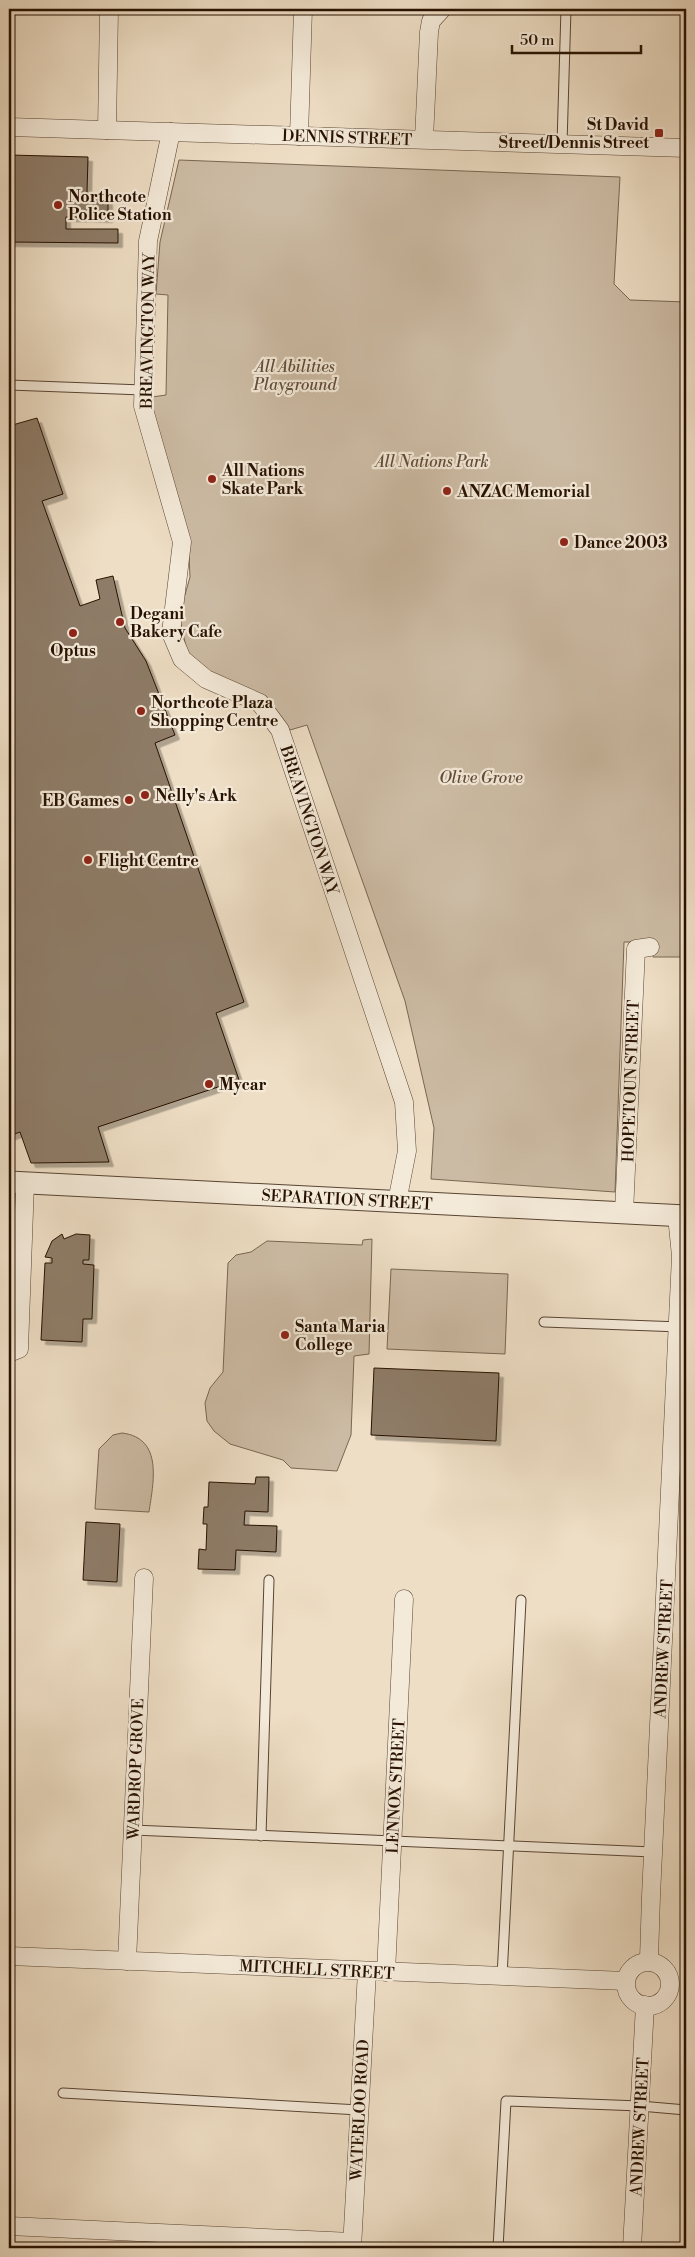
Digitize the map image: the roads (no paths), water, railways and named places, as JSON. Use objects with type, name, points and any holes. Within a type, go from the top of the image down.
[{"type":"street","points":[[107,130],[109,9]]},
{"type":"street","points":[[299,136],[302,9]]},
{"type":"street","points":[[424,139],[429,32],[431,21],[442,9]]},
{"type":"street","name":"DENNIS STREET","points":[[9,126],[686,148]]},
{"type":"street","name":"BREAVINGTON WAY","points":[[171,132],[148,241],[143,390],[143,406],[182,542],[171,633],[182,659],[206,679],[260,704],[280,730],[404,1102],[407,1151],[397,1202]]},
{"type":"street","name":"HOPETOUN STREET","points":[[624,1213],[637,947]]},
{"type":"street","points":[[9,1353],[19,1349],[17,1182]]},
{"type":"street","name":"SEPARATION STREET","points":[[17,1182],[682,1216]]},
{"type":"street","name":"ANDREW STREET","points":[[651,1962],[649,1959],[653,1852],[682,1327],[680,1256],[682,1216]]},
{"type":"street","name":"WARDROP GROVE","points":[[127,1961],[144,1578]]},
{"type":"street","name":"LENNOX STREET","points":[[386,1972],[404,1600]]},
{"type":"street","name":"MITCHELL STREET","points":[[9,1956],[626,1981]]},
{"type":"street","points":[[651,1962],[664,1969],[678,1983],[660,2002],[645,2005],[632,1999],[628,1992],[626,1981],[633,1968],[639,1964],[651,1962]]},
{"type":"street","name":"WATERLOO ROAD","points":[[352,2245],[366,1971]]},
{"type":"street","name":"ANDREW STREET","points":[[632,2248],[645,2005]]},
{"type":"street","points":[[9,2226],[352,2245]]},
{"type":"lane","points":[[562,144],[566,9]]},
{"type":"lane","points":[[9,385],[143,390]]},
{"type":"lane","points":[[544,1322],[682,1327]]},
{"type":"lane","points":[[261,1836],[269,1580]]},
{"type":"lane","points":[[502,1977],[520,1600]]},
{"type":"lane","points":[[133,1830],[653,1852]]},
{"type":"lane","points":[[63,2093],[359,2110]]},
{"type":"lane","points":[[498,2248],[506,2101],[640,2106],[686,2110]]},
{"type":"place","name":"St David Street/Dennis Street","points":[[659,133]]},
{"type":"place","name":"Northcote Police Station","points":[[58,205]]},
{"type":"place","name":"All Nations Skate Park","points":[[212,479]]},
{"type":"place","name":"ANZAC Memorial","points":[[447,491]]},
{"type":"place","name":"Dance 2003","points":[[564,542]]},
{"type":"place","name":"Degani Bakery Cafe","points":[[120,622]]},
{"type":"place","name":"Optus","points":[[73,633]]},
{"type":"place","name":"Northcote Plaza Shopping Centre","points":[[141,711]]},
{"type":"place","name":"Nelly's Ark","points":[[145,795]]},
{"type":"place","name":"EB Games","points":[[129,800]]},
{"type":"place","name":"Flight Centre","points":[[88,860]]},
{"type":"place","name":"Mycar","points":[[209,1084]]},
{"type":"place","name":"Santa Maria College","points":[[285,1335]]},
{"type":"park label","name":"All Abilities Playground","points":[[295,375]]},
{"type":"park label","name":"All Nations Park","points":[[432,461]]},
{"type":"park label","name":"Olive Grove","points":[[481,777]]}]
